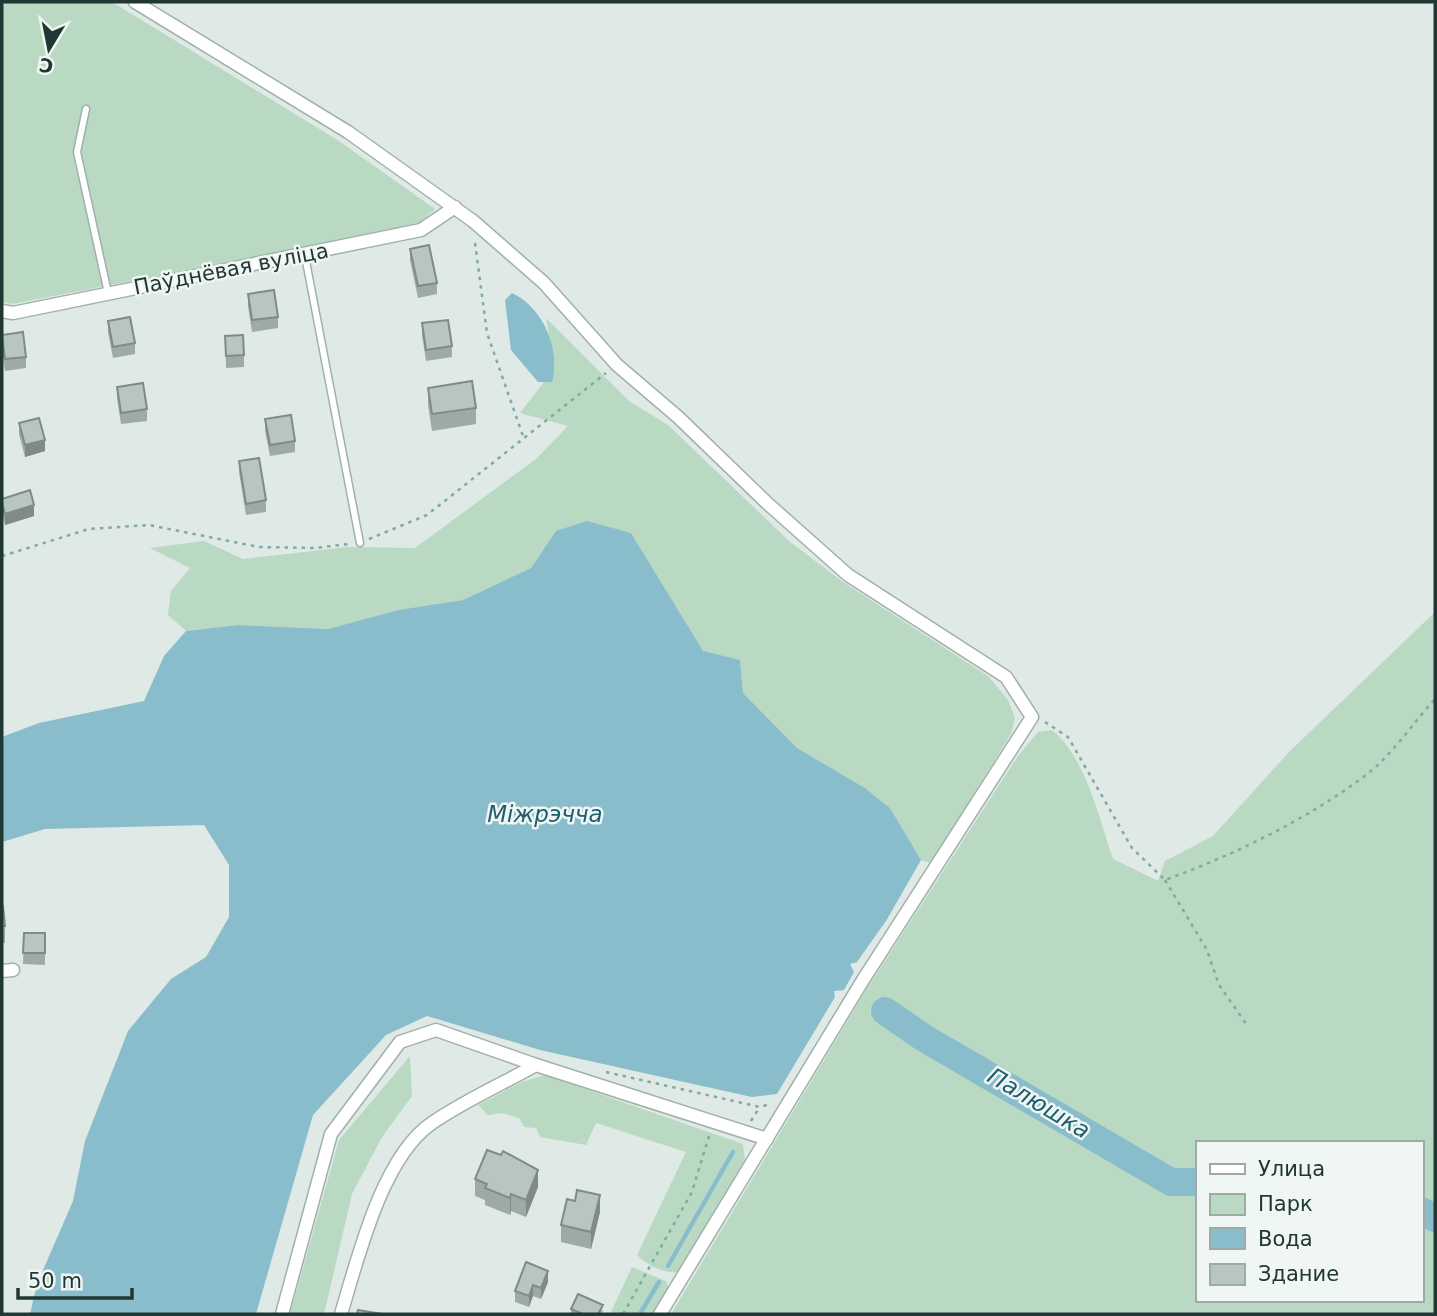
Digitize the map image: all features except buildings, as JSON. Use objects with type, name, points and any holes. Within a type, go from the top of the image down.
[{"type":"street","points":[[135,2],[348,132],[473,221],[544,283],[617,365],[678,417],[766,503],[848,575],[1006,677],[1032,717],[863,980],[660,1314]]},
{"type":"street","name":"Паўднёвая вуліца","points":[[2,311],[13,313],[305,256],[421,230],[455,207]]},
{"type":"street","points":[[282,1314],[331,1134],[400,1042],[436,1030],[767,1139]]},
{"type":"street","points":[[341,1314],[371,1214],[410,1144],[431,1124],[536,1065]]},
{"type":"lane","points":[[86,109],[77,152],[108,293]]},
{"type":"lane","points":[[305,256],[360,542]]},
{"type":"path","points":[[473,221],[486,333],[523,436]]},
{"type":"path","points":[[2,556],[89,529],[149,525],[258,547],[315,548],[360,542],[427,515],[523,436],[617,365]]},
{"type":"path","points":[[1165,880],[1217,861],[1304,816],[1368,774],[1435,699]]},
{"type":"path","points":[[1032,717],[1054,726],[1068,737],[1132,848],[1165,880],[1207,950],[1219,985],[1247,1025]]},
{"type":"path","points":[[601,1070],[760,1107],[775,1102]]},
{"type":"path","points":[[623,1314],[692,1192],[713,1123]]},
{"type":"green space","points":[[2,2],[110,2],[117,5],[339,141],[435,209],[417,225],[13,304],[2,302]]},
{"type":"green space","points":[[546,318],[629,401],[668,425],[789,541],[843,582],[988,676],[1008,700],[1015,718],[1011,734],[931,863],[921,860],[890,808],[865,788],[797,748],[743,693],[740,660],[703,652],[631,533],[556,531],[531,568],[463,600],[398,610],[328,629],[238,625],[186,631],[168,615],[171,591],[190,568],[150,548],[204,541],[243,559],[348,547],[415,548],[536,459],[568,426],[520,413],[555,368]]},
{"type":"green space","points":[[1435,612],[1435,1314],[671,1314],[868,987],[1018,756],[1038,732],[1052,730],[1074,756],[1097,808],[1113,859],[1158,881],[1165,861],[1213,836],[1289,752]],"holes":[[[878,998],[888,1005],[899,1005],[943,1034],[931,1052],[884,1025],[881,1018],[870,1011]]]},
{"type":"green space","points":[[410,1056],[412,1096],[382,1137],[352,1194],[324,1314],[290,1314],[339,1140]]},
{"type":"green space","points":[[545,1075],[743,1144],[745,1161],[677,1272],[656,1268],[637,1255],[686,1152],[596,1123],[586,1145],[540,1137],[536,1128],[524,1127],[519,1118],[502,1113],[488,1115],[478,1105],[522,1082]]},
{"type":"green space","points":[[632,1267],[666,1281],[668,1287],[652,1314],[610,1314]]},
{"type":"water","points":[[512,293],[533,308],[547,331],[554,357],[552,382],[538,382],[511,350],[505,300]]},
{"type":"water","name":"Міжрэчча","points":[[587,521],[631,533],[703,651],[740,660],[743,693],[797,748],[865,788],[890,808],[921,860],[886,921],[857,962],[850,964],[854,972],[844,990],[834,991],[835,997],[777,1094],[752,1097],[540,1050],[427,1016],[386,1035],[313,1115],[256,1314],[30,1314],[37,1284],[73,1201],[85,1141],[128,1031],[171,979],[206,957],[229,917],[229,865],[204,825],[45,829],[2,842],[2,737],[39,723],[144,701],[164,656],[186,631],[238,625],[328,629],[398,610],[463,600],[531,568],[556,531]]},
{"type":"water","points":[[888,1005],[899,1005],[924,1022],[924,1038],[909,1041],[884,1025],[881,1018]]},
{"type":"waterway","name":"Палюшка","points":[[885,1011],[924,1038],[1171,1182],[1196,1182]]},
{"type":"waterway","points":[[668,1266],[733,1152]]},
{"type":"waterway","name":"Палюшка","points":[[1423,1212],[1435,1218]]},
{"type":"waterway","points":[[640,1314],[659,1282]]}]
